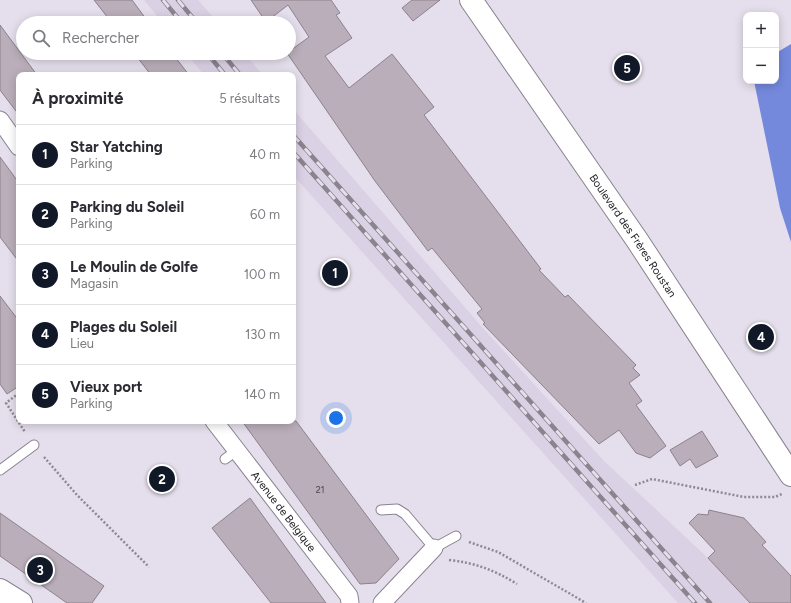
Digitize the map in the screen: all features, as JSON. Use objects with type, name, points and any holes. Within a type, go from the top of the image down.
[{"type":"main road","name":"Boulevard des Frères Roustan","points":[[471,0],[633,234],[788,484]]},
{"type":"main road","points":[[0,590],[20,603]]},
{"type":"street","points":[[0,120],[16,143]]},
{"type":"street","name":"Avenue de Belgique","points":[[215,424],[230,455],[349,596],[350,603]]},
{"type":"street","points":[[382,603],[429,554]]},
{"type":"lane","points":[[0,470],[34,445]]},
{"type":"lane","points":[[381,510],[397,509],[405,514],[429,554],[456,536]]},
{"type":"path","points":[[16,395],[6,403],[16,418]]},
{"type":"path","points":[[20,424],[34,445],[77,495],[149,567]]},
{"type":"path","points":[[635,485],[652,478],[744,497],[774,497],[788,484]]},
{"type":"path","points":[[456,536],[498,552],[586,603]]},
{"type":"path","points":[[429,554],[468,562],[495,571],[518,584]]},
{"type":"shaded area","points":[[144,0],[198,0],[212,16],[157,16]]},
{"type":"shaded area","points":[[192,60],[250,60],[260,72],[202,72]]},
{"type":"shaded area","points":[[296,112],[482,327],[604,461],[708,558],[750,603],[678,603],[296,178]]},
{"type":"water","points":[[791,44],[791,242],[780,208],[755,84],[779,84],[779,51]]},
{"type":"building","points":[[94,0],[132,0],[144,16],[107,16]]},
{"type":"building","points":[[251,0],[331,0],[340,13],[336,15],[352,38],[325,56],[349,88],[392,54],[434,107],[424,115],[541,269],[539,270],[565,297],[568,295],[636,365],[633,368],[640,375],[629,383],[642,401],[636,405],[666,446],[650,458],[636,453],[619,430],[599,444],[483,324],[485,323],[477,313],[482,309],[432,248],[428,251],[375,181],[292,60],[296,60],[296,46],[309,37],[296,16],[288,5],[274,16],[262,16]]},
{"type":"building","points":[[412,0],[440,0],[413,21],[402,8]]},
{"type":"building","points":[[0,25],[16,47],[16,60],[26,60],[35,72],[16,72],[16,111],[0,90]]},
{"type":"building","points":[[139,60],[177,60],[187,72],[149,72]]},
{"type":"building","points":[[0,157],[16,179],[16,258],[0,237]]},
{"type":"building","points":[[0,296],[16,317],[16,388],[7,394],[0,384]]},
{"type":"building","points":[[296,421],[399,559],[376,583],[360,584],[244,424],[296,424]]},
{"type":"building","points":[[702,431],[718,456],[696,468],[690,459],[680,466],[670,450]]},
{"type":"building","points":[[250,498],[326,603],[271,603],[212,528]]},
{"type":"building","points":[[709,510],[744,518],[766,542],[762,545],[791,576],[791,603],[750,603],[708,558],[715,551],[689,523],[698,514],[708,515]]},
{"type":"building","points":[[0,513],[104,586],[92,603],[67,603],[0,556]]},
{"type":"railway","points":[[163,0],[176,16]]},
{"type":"railway","points":[[178,0],[191,16]]},
{"type":"railway","points":[[213,60],[223,72]]},
{"type":"railway","points":[[228,60],[238,72]]},
{"type":"railway","points":[[296,138],[710,603]]},
{"type":"railway","points":[[296,155],[695,603]]},
{"type":"place","name":"Vieux port","points":[[627,68]]},
{"type":"place","name":"Star Yatching","points":[[335,273]]},
{"type":"place","name":"Plages du Soleil","points":[[761,337]]},
{"type":"place","name":"Parking du Soleil","points":[[162,479]]},
{"type":"place","name":"Le Moulin de Golfe","points":[[40,570]]}]
